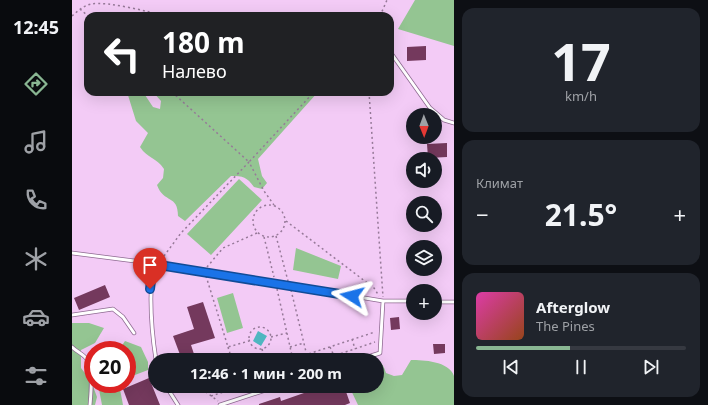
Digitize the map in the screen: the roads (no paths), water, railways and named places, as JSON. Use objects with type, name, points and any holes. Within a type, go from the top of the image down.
[{"type":"lane","points":[[394,58],[430,108],[444,120],[454,123]]},
{"type":"lane","points":[[72,253],[158,264],[205,273],[383,301],[406,301]]},
{"type":"lane","points":[[153,264],[150,289],[152,334],[155,353]]},
{"type":"lane","points":[[380,353],[383,301]]},
{"type":"lane","points":[[442,302],[454,302]]},
{"type":"lane","points":[[72,315],[113,310],[123,317],[134,334]]},
{"type":"lane","points":[[72,347],[86,358],[90,364],[90,405]]},
{"type":"lane","points":[[170,393],[178,405]]},
{"type":"lane","points":[[223,404],[257,393]]}]
